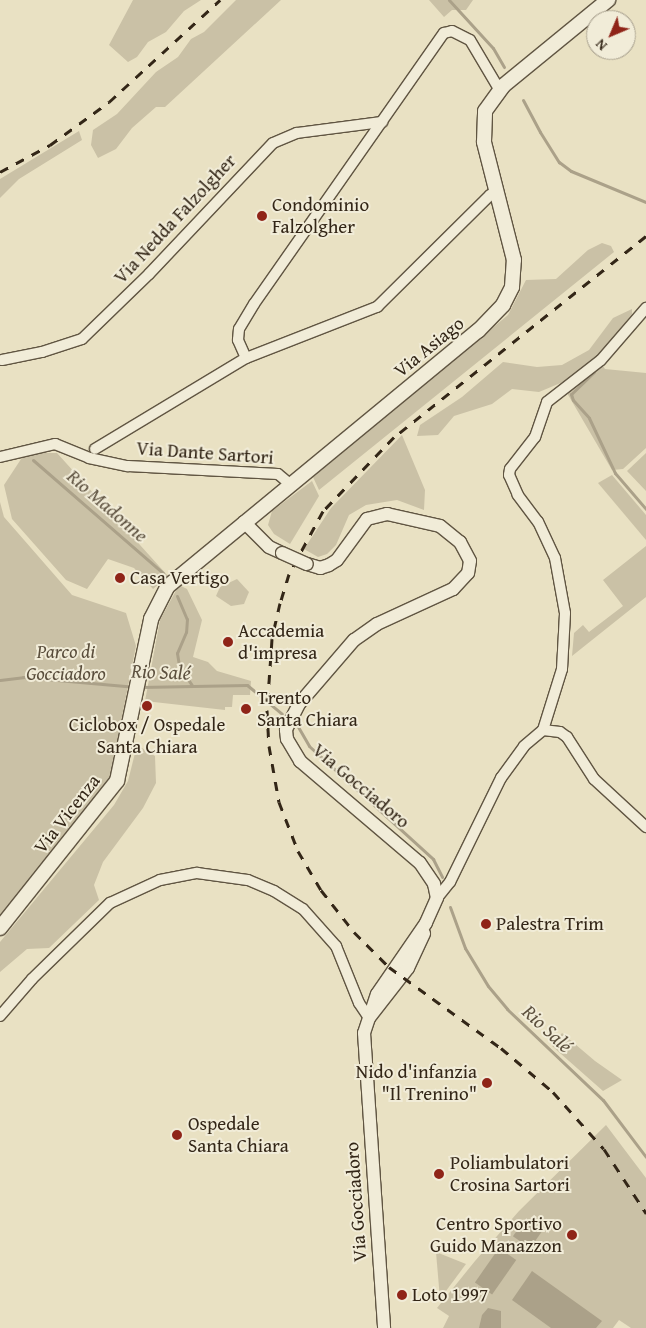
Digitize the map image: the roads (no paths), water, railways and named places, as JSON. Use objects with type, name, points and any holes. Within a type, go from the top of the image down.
[{"type":"main road","name":"Via Asiago","points":[[139,679],[151,619],[167,588],[244,522],[499,312],[508,296],[514,270],[483,128],[485,111],[499,89],[608,0]]},
{"type":"main road","name":"Via Vicenza","points":[[0,928],[110,792],[125,752],[139,679]]},
{"type":"street","points":[[246,358],[238,340],[239,329],[439,39],[452,31],[470,40],[499,89]]},
{"type":"street","name":"Via Nedda Falzolgher","points":[[2,360],[42,352],[82,339],[149,274],[273,143],[297,133],[382,122]]},
{"type":"street","points":[[95,449],[246,358],[377,307],[490,194],[497,191]]},
{"type":"street","points":[[437,898],[450,882],[501,778],[524,746],[543,730],[562,669],[565,613],[555,558],[538,522],[521,506],[509,475],[510,469],[535,437],[547,402],[594,367],[646,308]]},
{"type":"street","name":"Via Dante Sartori","points":[[0,457],[55,444],[88,458],[128,466],[181,471],[248,470],[278,474],[290,484]]},
{"type":"street","name":"Via Gocciadoro","points":[[244,522],[269,547],[320,568],[337,560],[367,519],[387,514],[440,526],[467,551],[470,561],[468,573],[461,581],[437,598],[377,624],[354,640],[299,704],[286,730],[289,745],[300,761],[420,863],[434,884],[437,898],[426,923],[423,940],[408,968],[369,1018],[364,1049],[383,1327]]},
{"type":"street","points":[[543,730],[560,732],[567,737],[594,779],[646,827]]},
{"type":"street","points":[[0,1016],[71,939],[121,895],[160,880],[197,873],[232,876],[267,887],[298,905],[326,932],[336,946],[358,1003],[369,1018]]},
{"type":"waterway","points":[[449,0],[493,48],[504,67]]},
{"type":"waterway","points":[[523,100],[559,162],[571,171],[646,202]]},
{"type":"waterway","points":[[594,372],[571,394],[573,400],[589,418],[615,473],[646,509]]},
{"type":"waterway","name":"Rio Madonne","points":[[33,460],[163,573]]},
{"type":"waterway","name":"Rio Madonne","points":[[177,596],[187,619],[186,632],[177,653],[179,666],[192,685]]},
{"type":"waterway","name":"Rio Salé","points":[[0,680],[23,677],[134,687]]},
{"type":"waterway","name":"Rio Salé","points":[[140,687],[247,685],[282,714]]},
{"type":"waterway","name":"Rio Salé","points":[[297,725],[309,746],[433,859],[442,877]]},
{"type":"waterway","name":"Rio Salé","points":[[450,907],[465,948],[488,986],[507,1009],[603,1100],[646,1157]]},
{"type":"railway","points":[[0,172],[50,145],[109,102],[220,0]]},
{"type":"railway","points":[[646,236],[394,437],[323,511],[289,574],[280,603],[272,639],[267,710],[269,746],[279,802],[298,851],[321,890],[354,932],[389,967],[501,1048],[553,1092],[604,1149],[646,1213]]},
{"type":"place","name":"Condominio Falzolgher","points":[[262,216]]},
{"type":"place","name":"Casa Vertigo","points":[[120,578]]},
{"type":"place","name":"Accademia d'impresa","points":[[228,642]]},
{"type":"place","name":"Ciclobox / Ospedale Santa Chiara","points":[[147,706]]},
{"type":"place","name":"Trento Santa Chiara","points":[[246,709]]},
{"type":"place","name":"Palestra Trim","points":[[486,924]]},
{"type":"place","name":"Nido d'infanzia \"Il Trenino\"","points":[[487,1083]]},
{"type":"place","name":"Ospedale Santa Chiara","points":[[177,1135]]},
{"type":"place","name":"Poliambulatori Crosina Sartori","points":[[439,1174]]},
{"type":"place","name":"Centro Sportivo Guido Manazzon","points":[[572,1235]]},
{"type":"place","name":"Loto 1997","points":[[402,1295]]},
{"type":"park label","name":"Parco di Gocciadoro","points":[[66,663]]}]
